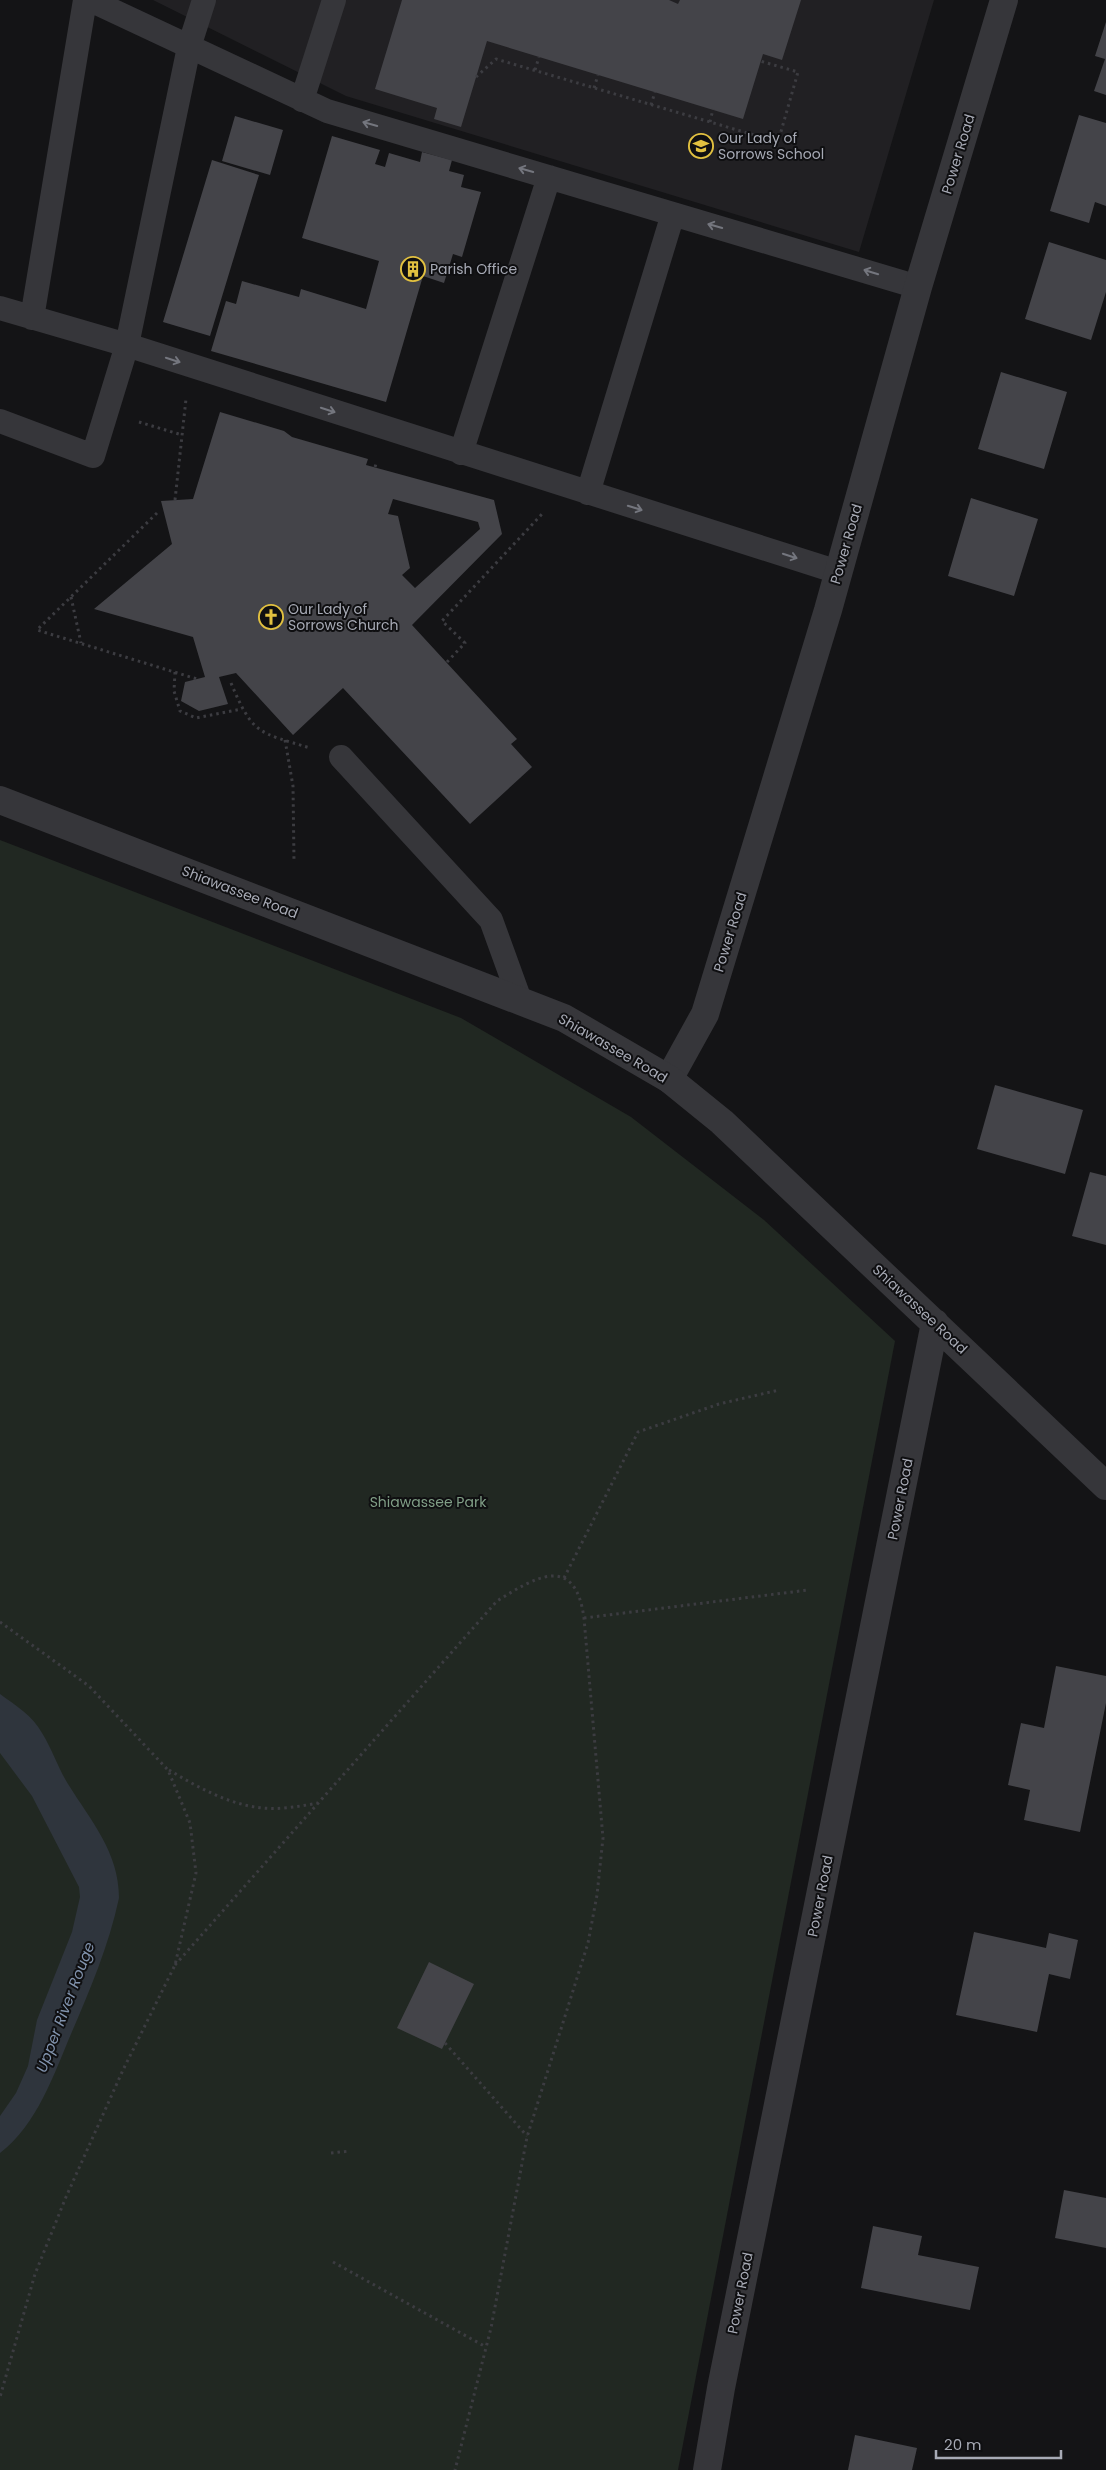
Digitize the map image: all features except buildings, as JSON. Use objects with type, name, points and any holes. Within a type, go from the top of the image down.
[{"type":"street","name":"Power Road","points":[[669,1080],[705,1014],[838,572],[918,287],[1004,0]]},
{"type":"street","name":"Shiawassee Road","points":[[0,800],[564,1018],[669,1080],[722,1122],[1106,1486]]},
{"type":"street","name":"Power Road","points":[[707,2470],[721,2388],[935,1323]]},
{"type":"lane","points":[[32,318],[85,0]]},
{"type":"lane","points":[[90,0],[327,111],[918,287]]},
{"type":"lane","points":[[0,421],[93,456],[127,345],[189,47],[204,0]]},
{"type":"lane","points":[[302,100],[334,0]]},
{"type":"lane","points":[[461,453],[549,177]]},
{"type":"lane","points":[[588,493],[673,214]]},
{"type":"lane","points":[[0,308],[127,345],[838,572]]},
{"type":"lane","points":[[341,757],[491,920],[520,1000]]},
{"type":"path","points":[[534,70],[539,57]]},
{"type":"path","points":[[476,77],[496,59],[778,142],[798,72],[760,61]]},
{"type":"path","points":[[594,88],[598,75]]},
{"type":"path","points":[[651,105],[655,92]]},
{"type":"path","points":[[710,122],[713,109]]},
{"type":"path","points":[[176,500],[186,393]]},
{"type":"path","points":[[136,421],[182,435]]},
{"type":"path","points":[[375,467],[377,460]]},
{"type":"path","points":[[447,662],[465,643],[442,621],[544,511]]},
{"type":"path","points":[[157,513],[37,630],[197,679]]},
{"type":"path","points":[[71,596],[81,644]]},
{"type":"path","points":[[175,672],[174,691],[180,711],[196,718],[242,709]]},
{"type":"path","points":[[231,683],[250,722],[265,734],[341,757]]},
{"type":"path","points":[[285,740],[294,786],[294,860]]},
{"type":"path","points":[[564,1578],[638,1432],[719,1404],[779,1390]]},
{"type":"path","points":[[0,2397],[35,2274],[66,2198],[123,2070],[176,1965],[497,1601],[531,1581],[550,1575],[564,1578],[579,1595],[584,1618],[603,1838],[588,1942],[527,2137],[486,2346],[455,2470]]},
{"type":"path","points":[[584,1618],[808,1590]]},
{"type":"path","points":[[0,1622],[89,1686],[168,1770],[204,1791],[244,1805],[283,1809],[318,1803]]},
{"type":"path","points":[[168,1770],[190,1823],[196,1873],[176,1965]]},
{"type":"path","points":[[445,2042],[527,2137]]},
{"type":"path","points":[[331,2153],[350,2151]]},
{"type":"path","points":[[334,2262],[486,2346]]},
{"type":"shaded area","name":"Our Lady of Sorrows School","points":[[153,0],[934,0],[859,252],[346,96]]},
{"type":"green space","name":"Shiawassee Park","points":[[0,840],[461,1018],[631,1117],[764,1220],[895,1341],[678,2470],[0,2470]]},
{"type":"water","name":"Upper River Rouge","points":[[0,1694],[29,1716],[46,1739],[64,1778],[109,1851],[118,1881],[119,1898],[110,1933],[98,1967],[51,2082],[34,2114],[24,2128],[0,2153],[0,2116],[16,2093],[28,2066],[37,2020],[72,1932],[80,1897],[79,1887],[32,1796],[0,1753]]},
{"type":"place","name":"Our Lady of Sorrows School","points":[[701,146]]},
{"type":"place","name":"Parish Office","points":[[413,269]]},
{"type":"place","name":"Our Lady of Sorrows Church","points":[[271,617]]}]
